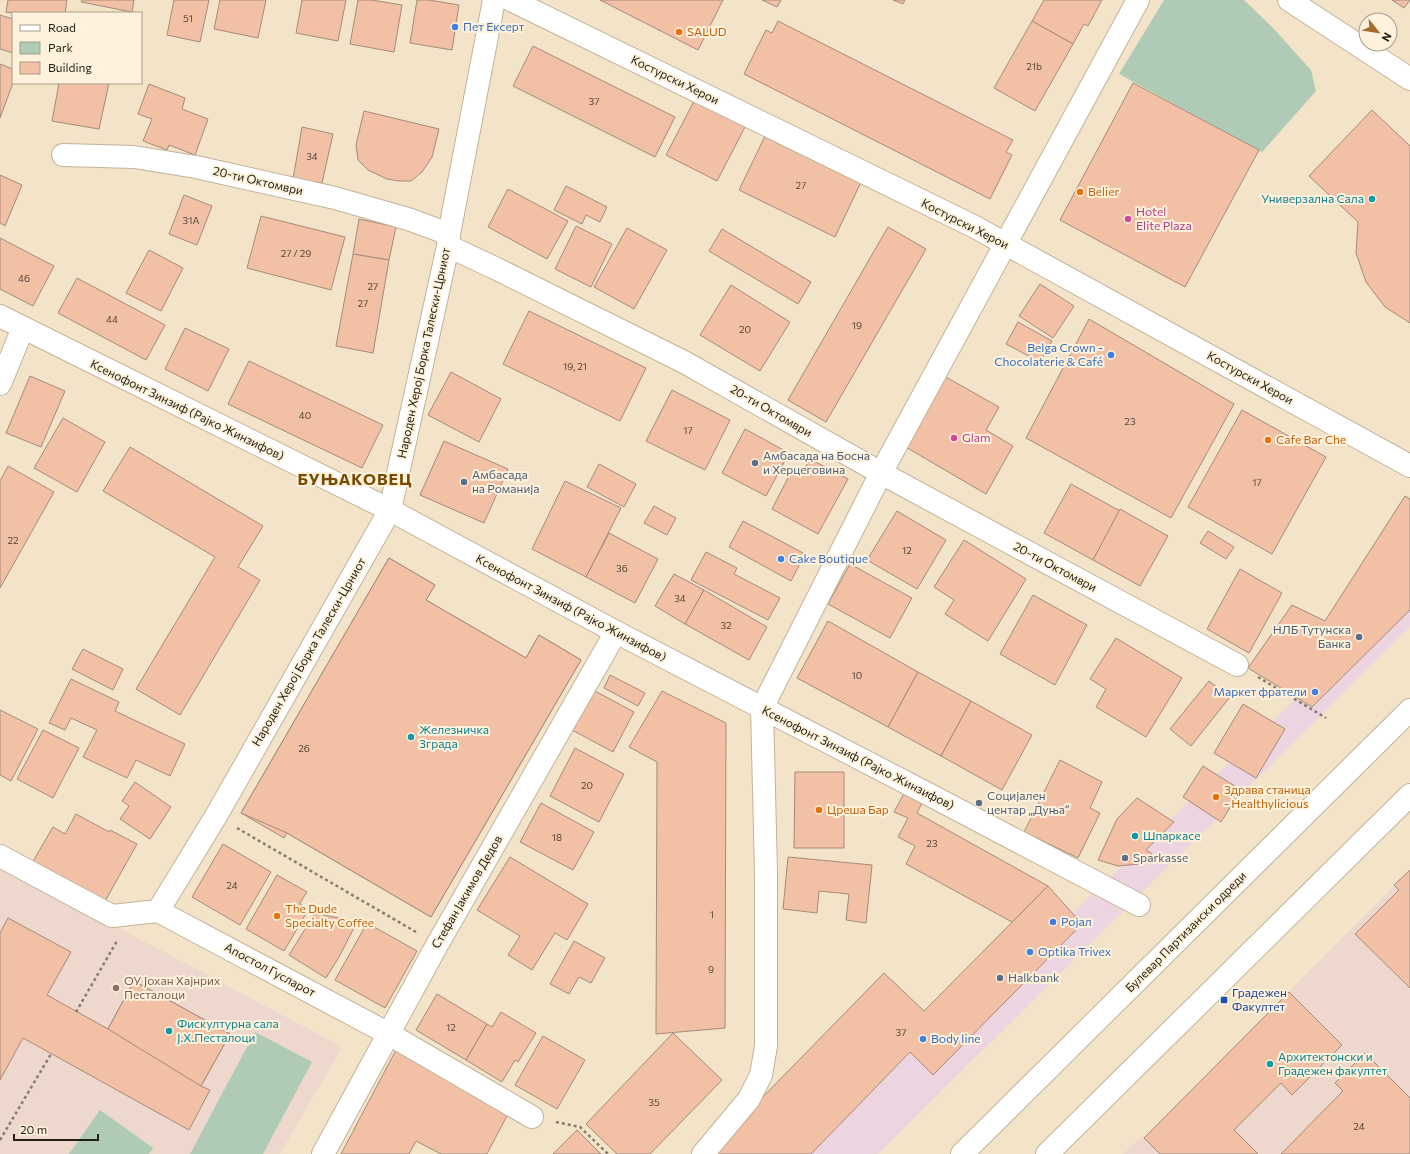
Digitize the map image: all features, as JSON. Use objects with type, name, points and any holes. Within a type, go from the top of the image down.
[{"type":"street","name":"Народен Херој Борка Талески-Црниот","points":[[158,911],[216,816],[390,510],[448,240],[494,0]]},
{"type":"street","name":"Костурски Херои","points":[[511,0],[973,226],[1410,466]]},
{"type":"street","points":[[703,1154],[749,1099],[761,1074],[766,1046],[766,873],[762,708],[881,474],[1138,0]]},
{"type":"street","points":[[1289,0],[1410,79]]},
{"type":"street","name":"20-ти Октомври","points":[[63,155],[134,158],[196,167],[335,198],[408,219],[497,268],[684,362],[881,474],[1237,665]]},
{"type":"street","name":"Ксенофонт Зинзиф (Рајко Жинзифов)","points":[[0,316],[390,510],[616,632],[1139,905]]},
{"type":"street","points":[[0,384],[23,328]]},
{"type":"street","name":"Стефан Јакимов Дедов","points":[[323,1154],[437,945],[616,632]]},
{"type":"street","name":"Булевар Партизански одреди","points":[[962,1154],[1410,710]]},
{"type":"street","points":[[1047,1154],[1410,795]]},
{"type":"street","points":[[0,856],[112,916],[158,911]]},
{"type":"street","name":"Апостол Гусларот","points":[[158,911],[389,1034],[532,1117]]},
{"type":"path","points":[[1237,665],[1326,718]]},
{"type":"path","points":[[216,816],[437,945]]},
{"type":"path","points":[[76,1012],[120,937]]},
{"type":"path","points":[[0,1140],[51,1054]]},
{"type":"path","points":[[532,1117],[580,1127],[608,1154]]},
{"type":"shaded area","points":[[1410,589],[1410,627],[878,1154],[794,1154],[907,1038],[925,1055]]},
{"type":"shaded area","name":"ОУ Jохан Хајнрих Песталоци","points":[[0,864],[342,1047],[280,1154],[0,1154]]},
{"type":"shaded area","points":[[1410,870],[1410,1154],[1123,1154],[1142,1136],[1144,1138]]},
{"type":"green space","points":[[1164,0],[1244,0],[1273,28],[1311,70],[1316,91],[1262,152],[1119,74]]},
{"type":"green space","points":[[255,1032],[312,1062],[263,1154],[190,1154]]},
{"type":"green space","points":[[100,1110],[153,1148],[149,1154],[69,1154]]},
{"type":"building","points":[[8,0],[67,0],[65,12],[6,12]]},
{"type":"building","points":[[82,0],[134,0],[132,12],[81,2]]},
{"type":"building","points":[[174,0],[209,0],[200,42],[167,35]]},
{"type":"building","points":[[220,0],[266,0],[258,38],[214,29]]},
{"type":"building","points":[[302,0],[346,0],[338,41],[296,33]]},
{"type":"building","points":[[358,0],[372,0],[402,5],[394,52],[350,44]]},
{"type":"building","points":[[417,0],[429,0],[459,5],[452,50],[410,43]]},
{"type":"building","points":[[600,0],[723,0],[698,50]]},
{"type":"building","points":[[762,0],[781,0],[777,7]]},
{"type":"building","points":[[893,0],[905,0],[903,4]]},
{"type":"building","points":[[1044,0],[1102,0],[1088,26],[1084,24],[1073,44],[1032,21]]},
{"type":"building","points":[[1392,0],[1410,0],[1404,8]]},
{"type":"building","points":[[0,15],[12,19],[12,53],[0,49]]},
{"type":"building","points":[[778,21],[1013,140],[1006,152],[1012,155],[990,199],[744,74],[766,30],[772,33]]},
{"type":"building","points":[[1032,21],[1073,44],[1035,111],[994,88]]},
{"type":"building","points":[[533,46],[675,117],[655,157],[513,86]]},
{"type":"building","points":[[0,64],[12,69],[13,84],[0,118]]},
{"type":"building","points":[[1133,83],[1259,150],[1185,287],[1060,220]]},
{"type":"building","points":[[59,84],[109,84],[99,129],[52,121]]},
{"type":"building","points":[[149,84],[185,98],[182,109],[208,119],[195,155],[169,145],[167,150],[143,141],[152,119],[138,114]]},
{"type":"building","points":[[694,101],[745,127],[717,181],[666,155]]},
{"type":"building","name":"Универзална Сала","points":[[1372,110],[1410,146],[1410,323],[1385,307],[1366,282],[1356,253],[1358,222],[1309,176]]},
{"type":"building","points":[[364,111],[439,129],[432,157],[422,172],[411,181],[387,179],[368,170],[358,160],[356,145]]},
{"type":"building","points":[[302,127],[333,134],[322,183],[293,179]]},
{"type":"building","points":[[766,134],[862,180],[835,237],[739,190]]},
{"type":"building","points":[[0,175],[22,185],[5,226],[0,223]]},
{"type":"building","points":[[566,186],[607,207],[600,222],[586,215],[582,224],[554,210]]},
{"type":"building","points":[[508,189],[568,221],[547,259],[488,227]]},
{"type":"building","points":[[184,195],[212,206],[197,245],[169,234]]},
{"type":"building","points":[[261,216],[345,237],[331,290],[247,268]]},
{"type":"building","points":[[359,219],[396,227],[389,260],[353,254]]},
{"type":"building","points":[[576,226],[612,244],[591,287],[555,269]]},
{"type":"building","points":[[888,227],[926,249],[826,422],[788,400]]},
{"type":"building","points":[[627,228],[667,250],[634,309],[594,287]]},
{"type":"building","points":[[722,229],[811,282],[798,304],[709,251]]},
{"type":"building","points":[[0,238],[54,266],[33,306],[0,289]]},
{"type":"building","points":[[149,250],[183,268],[161,311],[126,293]]},
{"type":"building","points":[[353,254],[389,260],[373,353],[336,346]]},
{"type":"building","points":[[77,278],[165,325],[146,360],[58,313]]},
{"type":"building","points":[[1040,284],[1074,306],[1053,338],[1019,316]]},
{"type":"building","points":[[731,285],[790,322],[760,371],[700,335]]},
{"type":"building","points":[[529,311],[646,368],[620,421],[503,364]]},
{"type":"building","points":[[1089,319],[1234,404],[1171,518],[1026,438]]},
{"type":"building","points":[[1018,322],[1052,341],[1040,362],[1006,344]]},
{"type":"building","points":[[185,328],[229,349],[208,391],[165,369]]},
{"type":"building","points":[[249,361],[383,425],[362,468],[228,404]]},
{"type":"building","points":[[451,372],[501,399],[479,442],[428,415]]},
{"type":"building","points":[[30,376],[65,391],[41,447],[6,433]]},
{"type":"building","name":"Glam","points":[[944,376],[999,407],[986,430],[1013,446],[986,494],[904,446]]},
{"type":"building","points":[[672,390],[730,420],[705,470],[646,441]]},
{"type":"building","points":[[1242,410],[1326,457],[1272,554],[1188,507]]},
{"type":"building","points":[[63,418],[105,442],[77,492],[34,468]]},
{"type":"building","name":"Амбасада на Босна и Херцеговина","points":[[745,429],[789,453],[766,496],[722,473]]},
{"type":"building","name":"Амбасада на Романија","points":[[444,441],[508,469],[484,523],[420,495]]},
{"type":"building","points":[[130,447],[263,526],[238,567],[260,580],[180,715],[136,689],[215,557],[103,491]]},
{"type":"building","points":[[810,459],[848,479],[818,534],[772,509],[791,472],[800,477]]},
{"type":"building","points":[[599,464],[636,484],[624,507],[587,487]]},
{"type":"building","points":[[8,466],[54,492],[0,588],[0,481]]},
{"type":"building","points":[[565,481],[621,508],[586,577],[532,549]]},
{"type":"building","points":[[1071,484],[1120,511],[1093,560],[1044,533]]},
{"type":"building","points":[[1405,496],[1410,499],[1410,610],[1312,707],[1248,668],[1292,605],[1325,621]]},
{"type":"building","points":[[654,506],[676,518],[667,535],[644,523]]},
{"type":"building","points":[[1120,509],[1168,536],[1140,586],[1093,560]]},
{"type":"building","points":[[897,511],[946,540],[917,589],[867,560]]},
{"type":"building","points":[[743,521],[805,554],[791,581],[729,547]]},
{"type":"building","points":[[1208,531],[1234,547],[1226,559],[1200,543]]},
{"type":"building","points":[[609,533],[658,559],[635,603],[586,577]]},
{"type":"building","points":[[964,540],[1026,579],[988,641],[945,614],[954,600],[934,587]]},
{"type":"building","points":[[706,552],[737,568],[734,574],[780,598],[768,620],[691,580]]},
{"type":"building","name":"Железничка Зграда","points":[[389,558],[435,585],[426,600],[526,658],[539,635],[581,660],[431,917],[287,833],[284,838],[241,813]],"holes":[[[396,632],[510,698],[414,863],[300,797]]]},
{"type":"building","name":"Железничка Зграда","points":[[389,558],[435,585],[426,600],[526,658],[539,635],[581,660],[431,917],[287,833],[241,813]]},
{"type":"building","points":[[850,564],[912,598],[890,638],[828,604]]},
{"type":"building","points":[[1240,569],[1282,593],[1249,653],[1207,629]]},
{"type":"building","points":[[674,574],[704,590],[685,624],[655,606]]},
{"type":"building","points":[[704,590],[767,627],[749,660],[685,624]]},
{"type":"building","points":[[1033,595],[1087,625],[1055,685],[1000,654]]},
{"type":"building","points":[[828,621],[918,672],[888,727],[797,678]]},
{"type":"building","points":[[1116,638],[1182,678],[1146,737],[1096,707],[1106,689],[1090,679]]},
{"type":"building","points":[[83,649],[123,669],[113,690],[72,669]]},
{"type":"building","points":[[918,672],[971,701],[941,756],[888,727]]},
{"type":"building","points":[[610,675],[645,693],[638,706],[604,688]]},
{"type":"building","points":[[71,679],[119,702],[115,711],[185,744],[170,776],[136,760],[127,778],[83,757],[97,730],[71,718],[65,730],[49,723]]},
{"type":"building","points":[[1209,681],[1230,697],[1191,746],[1170,729]]},
{"type":"building","points":[[593,690],[634,712],[613,752],[572,730]]},
{"type":"building","points":[[662,691],[726,723],[725,1028],[656,1034],[657,762],[629,747]]},
{"type":"building","points":[[971,701],[1032,735],[1002,790],[941,756]]},
{"type":"building","points":[[1243,704],[1285,729],[1256,778],[1214,753]]},
{"type":"building","points":[[0,710],[38,729],[11,781],[0,775]]},
{"type":"building","points":[[43,730],[79,748],[53,798],[17,779]]},
{"type":"building","points":[[575,748],[624,774],[599,822],[550,796]]},
{"type":"building","points":[[1060,760],[1102,782],[1090,808],[1100,813],[1078,858],[1024,832]]},
{"type":"building","points":[[1203,766],[1241,790],[1221,822],[1183,797]]},
{"type":"building","name":"Цреша Бар","points":[[795,772],[844,772],[844,848],[794,848]]},
{"type":"building","points":[[135,782],[171,807],[150,839],[120,819],[129,806],[122,801]]},
{"type":"building","points":[[907,788],[925,797],[917,813],[1048,886],[1012,922],[906,864],[915,846],[898,837],[908,818],[894,812]]},
{"type":"building","name":"Шпаркасе","points":[[1137,798],[1174,822],[1146,850],[1152,854],[1138,864],[1118,866],[1098,860],[1117,819]]},
{"type":"building","points":[[541,803],[594,832],[573,870],[520,842]]},
{"type":"building","points":[[76,814],[109,832],[110,830],[137,844],[104,903],[32,863],[53,827],[65,834]]},
{"type":"building","points":[[223,844],[271,872],[240,925],[192,897]]},
{"type":"building","points":[[510,857],[588,904],[567,940],[555,933],[532,970],[508,955],[520,936],[477,910]]},
{"type":"building","points":[[788,857],[872,865],[866,923],[846,920],[849,894],[819,891],[817,913],[783,909]]},
{"type":"building","points":[[1410,870],[1410,988],[1355,934],[1399,890],[1394,885]]},
{"type":"building","points":[[277,875],[307,892],[300,903],[307,912],[284,951],[246,929]]},
{"type":"building","points":[[1048,886],[1082,924],[933,1075],[910,1052],[811,1154],[715,1154],[711,1150],[884,973],[924,1011]]},
{"type":"building","points":[[315,913],[357,922],[339,957],[326,978],[289,955]]},
{"type":"building","points":[[8,918],[71,952],[47,995],[108,1029],[134,981],[230,1034],[201,1086],[210,1090],[189,1130],[23,1038],[0,1080],[0,933]]},
{"type":"building","points":[[367,923],[417,951],[385,1008],[335,980]]},
{"type":"building","points":[[574,941],[605,958],[591,983],[579,977],[569,994],[550,984]]},
{"type":"building","name":"Фискултурна сала Ј.Х.Песталоци","points":[[134,981],[230,1034],[201,1086],[108,1029]]},
{"type":"building","name":"Архитектонски и Градежен факултет","points":[[1289,992],[1342,1045],[1292,1095],[1281,1083],[1234,1130],[1258,1154],[1160,1154],[1144,1138]]},
{"type":"building","points":[[437,994],[487,1024],[466,1060],[416,1030]]},
{"type":"building","points":[[501,1012],[536,1033],[518,1062],[515,1060],[502,1082],[466,1060],[487,1024],[492,1027]]},
{"type":"building","points":[[673,1033],[722,1080],[650,1154],[617,1154],[586,1124]]},
{"type":"building","points":[[543,1036],[585,1060],[557,1109],[515,1085]]},
{"type":"building","points":[[396,1050],[510,1110],[487,1154],[441,1154],[416,1141],[409,1154],[341,1154]]},
{"type":"building","name":"Архитектонски и Градежен факултет","points":[[1365,1053],[1410,1098],[1410,1154],[1281,1154],[1343,1091],[1335,1083]]},
{"type":"building","points":[[577,1130],[601,1154],[553,1154]]},
{"type":"place","name":"Пет Ексерт","points":[[455,27]]},
{"type":"place","name":"SALUD","points":[[679,32]]},
{"type":"place","name":"Belier","points":[[1080,192]]},
{"type":"place","name":"Универзална Сала","points":[[1372,199]]},
{"type":"place","name":"Hotel Elite Plaza","points":[[1128,219]]},
{"type":"place","name":"Belga Crown - Chocolaterie & Café","points":[[1111,355]]},
{"type":"place","name":"Glam","points":[[954,438]]},
{"type":"place","name":"Cafe Bar Che","points":[[1268,440]]},
{"type":"place","name":"Амбасада на Босна и Херцеговина","points":[[755,463]]},
{"type":"place","name":"Амбасада на Романија","points":[[464,482]]},
{"type":"place","name":"Cake Boutique","points":[[781,559]]},
{"type":"place","name":"НЛБ Тутунска Банка","points":[[1359,637]]},
{"type":"place","name":"Маркет фратели","points":[[1315,692]]},
{"type":"place","name":"Железничка Зграда","points":[[411,737]]},
{"type":"place","name":"Здрава станица - Healthylicious","points":[[1216,797]]},
{"type":"place","name":"Социјален центар „Дуња“","points":[[979,803]]},
{"type":"place","name":"Цреша Бар","points":[[819,810]]},
{"type":"place","name":"Шпаркасе","points":[[1135,836]]},
{"type":"place","name":"Sparkasse","points":[[1125,858]]},
{"type":"place","name":"The Dude Specialty Coffee","points":[[277,916]]},
{"type":"place","name":"Ројал","points":[[1053,922]]},
{"type":"place","name":"Optika Trivex","points":[[1030,952]]},
{"type":"place","name":"Halkbank","points":[[1000,978]]},
{"type":"place","name":"ОУ Jохан Хајнрих Песталоци","points":[[116,988]]},
{"type":"place","name":"Градежен Факултет","points":[[1224,1000]]},
{"type":"place","name":"Фискултурна сала Ј.Х.Песталоци","points":[[169,1031]]},
{"type":"place","name":"Body line","points":[[923,1039]]},
{"type":"place","name":"Архитектонски и Градежен факултет","points":[[1270,1064]]},
{"type":"district","name":"БУЊАКОВЕЦ","points":[[355,479]]}]
